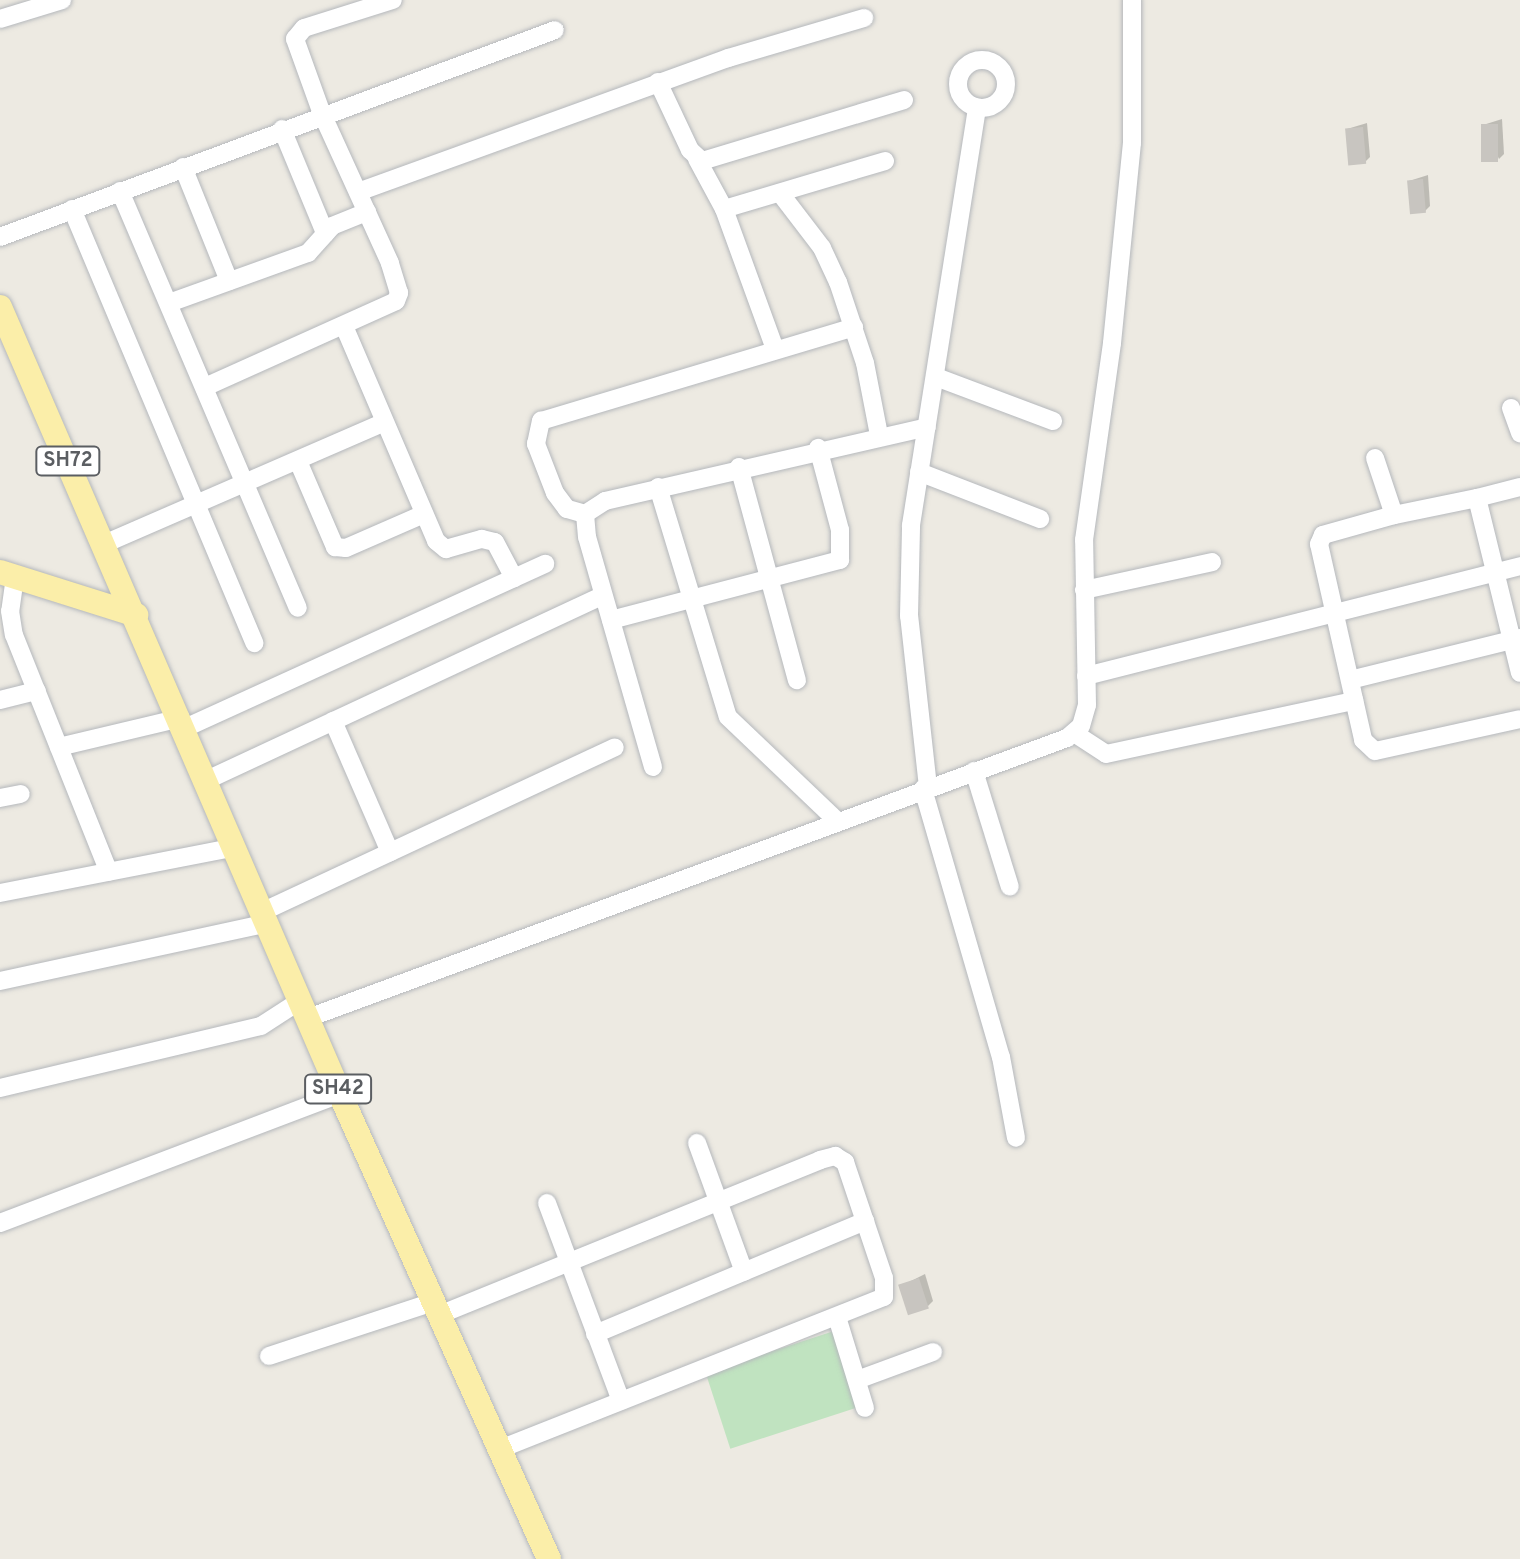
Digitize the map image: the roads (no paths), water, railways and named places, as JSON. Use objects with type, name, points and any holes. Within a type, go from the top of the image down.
[{"type":"main road","name":"SH72","points":[[0,307],[136,615]]},
{"type":"main road","points":[[8,574],[136,615]]},
{"type":"main road","name":"SH42","points":[[136,615],[340,1094],[497,1450],[549,1559]]},
{"type":"street","points":[[0,19],[62,0]]},
{"type":"street","points":[[205,387],[388,307],[399,293],[297,49],[298,32],[393,0]]},
{"type":"street","points":[[0,1088],[261,1026],[1074,733],[1085,718],[1085,518],[1112,343],[1132,143],[1132,0]]},
{"type":"street","points":[[358,192],[658,82],[864,18]]},
{"type":"street","points":[[0,237],[322,114],[555,30]]},
{"type":"street","points":[[658,82],[714,198],[724,209],[775,349]]},
{"type":"street","points":[[697,159],[904,100]]},
{"type":"street","points":[[977,108],[911,525],[909,616],[926,788],[1001,1057],[1016,1138]]},
{"type":"street","points":[[282,129],[325,233]]},
{"type":"street","points":[[724,209],[885,161]]},
{"type":"street","points":[[183,167],[229,281]]},
{"type":"street","points":[[120,191],[298,608]]},
{"type":"street","points":[[780,193],[829,260],[854,327],[879,435]]},
{"type":"street","points":[[72,209],[254,643]]},
{"type":"street","points":[[169,303],[308,253],[325,233],[367,212]]},
{"type":"street","points":[[344,326],[424,514],[446,549],[482,539],[495,542],[514,578]]},
{"type":"street","points":[[854,327],[541,421],[536,444],[555,493],[567,509],[585,514],[605,501],[658,487],[818,448],[927,427]]},
{"type":"street","points":[[936,377],[1053,421]]},
{"type":"street","points":[[1511,408],[1520,433]]},
{"type":"street","points":[[104,544],[384,422]]},
{"type":"street","points":[[611,620],[833,563],[842,554],[818,448]]},
{"type":"street","points":[[1375,458],[1394,515]]},
{"type":"street","points":[[298,461],[335,547],[346,548],[424,514]]},
{"type":"street","points":[[739,467],[797,680]]},
{"type":"street","points":[[919,472],[1040,519]]},
{"type":"street","points":[[658,487],[728,717],[836,820]]},
{"type":"street","points":[[1520,487],[1394,515],[1319,539],[1363,740],[1375,751],[1520,719]]},
{"type":"street","points":[[1477,498],[1516,639],[1520,673]]},
{"type":"street","points":[[585,514],[603,595],[653,767]]},
{"type":"street","points":[[1084,590],[1212,562]]},
{"type":"street","points":[[59,747],[183,723],[545,564]]},
{"type":"street","points":[[1086,676],[1520,566]]},
{"type":"street","points":[[8,574],[11,621],[109,872]]},
{"type":"street","points":[[207,780],[603,595]]},
{"type":"street","points":[[1350,680],[1516,639]]},
{"type":"street","points":[[0,700],[37,691]]},
{"type":"street","points":[[1074,733],[1106,754],[1354,701]]},
{"type":"street","points":[[333,721],[390,852]]},
{"type":"street","points":[[0,981],[266,917],[390,852],[615,747]]},
{"type":"street","points":[[974,771],[1010,887]]},
{"type":"street","points":[[0,798],[21,794]]},
{"type":"street","points":[[0,893],[236,847]]},
{"type":"street","points":[[0,1223],[340,1094]]},
{"type":"street","points":[[697,1143],[744,1272]]},
{"type":"street","points":[[269,1356],[436,1308],[567,1261],[835,1156],[845,1162],[885,1293],[878,1301],[497,1450]]},
{"type":"street","points":[[547,1203],[621,1401]]},
{"type":"street","points":[[595,1334],[865,1221]]},
{"type":"street","points":[[837,1317],[865,1408]]},
{"type":"street","points":[[857,1380],[933,1352]]}]
